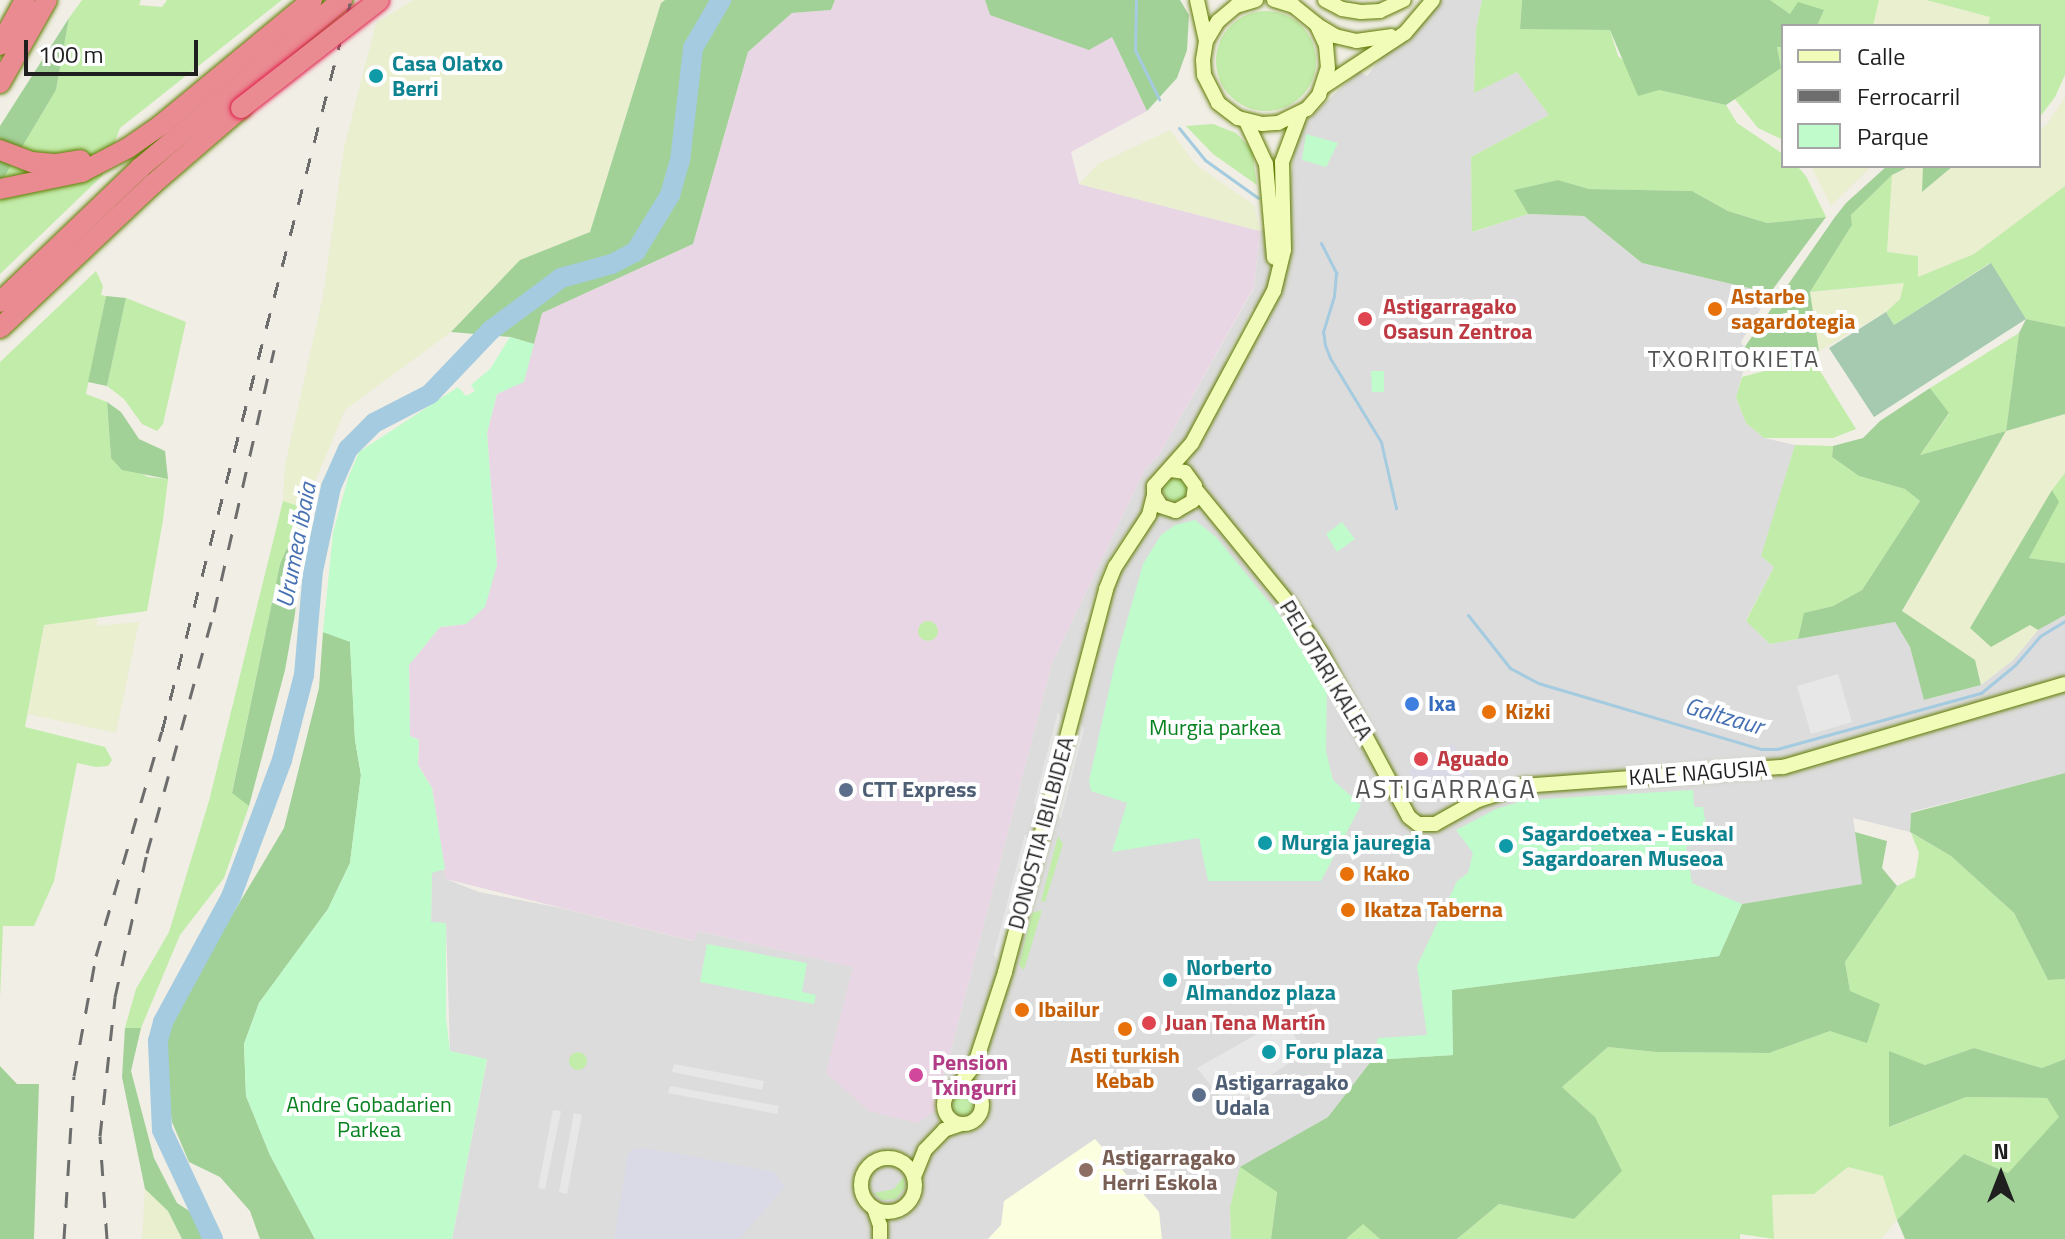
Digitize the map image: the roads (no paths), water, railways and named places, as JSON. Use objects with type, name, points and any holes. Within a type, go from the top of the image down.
[{"type":"highway","points":[[0,45],[25,0]]},
{"type":"highway","points":[[0,83],[47,0]]},
{"type":"highway","points":[[0,302],[312,0]]},
{"type":"highway","points":[[0,150],[20,159],[57,164],[104,152],[134,136],[217,76],[256,57],[342,0]]},
{"type":"highway","points":[[0,328],[241,108],[379,0]]},
{"type":"highway","points":[[0,189],[82,172],[128,148],[161,125],[217,76]]},
{"type":"highway","points":[[0,341],[59,271]]},
{"type":"main road","points":[[1197,0],[1206,41],[1203,60],[1209,90],[1230,114],[1246,121],[1278,123],[1300,114]]},
{"type":"main road","points":[[1206,41],[1226,13],[1249,0]]},
{"type":"main road","points":[[1274,0],[1307,12],[1335,36],[1366,42],[1384,39],[1415,23]]},
{"type":"main road","points":[[1325,0],[1342,9],[1362,12],[1380,11],[1404,0]]},
{"type":"main road","points":[[1220,517],[1207,509],[1178,510],[1161,506],[1154,495],[1159,477],[1171,470],[1192,443],[1277,285],[1284,250],[1282,162],[1300,114],[1323,87],[1415,23],[1433,0]]},
{"type":"main road","points":[[1307,12],[1328,56],[1323,87]]},
{"type":"main road","points":[[1246,121],[1260,148],[1268,179],[1274,268],[1267,305]]},
{"type":"main road","points":[[1178,510],[1193,501],[1192,443]]},
{"type":"main road","points":[[1171,470],[1185,472],[1194,484]]},
{"type":"main road","name":"PELOTARI KALEA","points":[[1194,484],[1289,604],[1328,666],[1409,817],[1423,825]]},
{"type":"main road","name":"DONOSTIA IBILBIDEA","points":[[958,1086],[975,1064],[1005,972],[1103,600],[1115,567],[1149,515],[1154,495]]},
{"type":"main road","name":"DONOSTIA IBILBIDEA","points":[[1103,600],[1153,526],[1178,510]]},
{"type":"main road","name":"KALE NAGUSIA","points":[[1423,825],[1447,817],[1478,800],[1522,786],[1753,772],[1808,760],[2065,684]]},
{"type":"main road","name":"DONOSTIA IBILBIDEA","points":[[975,1064],[977,1091]]},
{"type":"main road","points":[[880,1239],[895,1212],[912,1199],[914,1177],[925,1150],[940,1133],[972,1122],[981,1113],[982,1101],[977,1091],[958,1086],[944,1098],[940,1133]]},
{"type":"main road","points":[[944,1110],[950,1120],[961,1124]]},
{"type":"main road","points":[[880,1239],[880,1225],[874,1208],[864,1197],[862,1176],[874,1161],[896,1159],[925,1150]]},
{"type":"main road","points":[[896,1159],[908,1166],[914,1177]]},
{"type":"main road","points":[[874,1208],[895,1212]]},
{"type":"waterway","name":"Urumea ibaia","points":[[213,1239],[162,1130],[158,1041],[163,1022],[231,897],[282,760],[304,675],[313,571],[331,487],[348,449],[374,423],[430,394],[491,330],[561,278],[612,264],[636,251],[670,195],[680,161],[693,48],[721,0]]},
{"type":"waterway","name":"Galtzaur","points":[[1136,0],[1135,50],[1159,99]]},
{"type":"waterway","name":"Galtzaur","points":[[1179,128],[1205,160],[1258,198]]},
{"type":"waterway","name":"Galtzaur","points":[[1321,243],[1336,273],[1334,296],[1323,331],[1325,345],[1381,442],[1396,508]]},
{"type":"waterway","name":"Galtzaur","points":[[1468,615],[1510,668],[1538,683],[1761,749],[1777,749],[1981,693],[2015,665],[2040,636],[2065,621]]},
{"type":"railway","points":[[64,1239],[74,1076],[96,956],[162,731],[351,0]]},
{"type":"railway","points":[[107,1239],[100,1136],[115,997],[147,853],[214,612],[274,350]]},
{"type":"place","name":"Casa Olatxo Berri","points":[[376,76]]},
{"type":"place","name":"Astarbe sagardotegia","points":[[1715,309]]},
{"type":"place","name":"Astigarragako Osasun Zentroa","points":[[1365,319]]},
{"type":"place","name":"Ixa","points":[[1412,704]]},
{"type":"place","name":"Kizki","points":[[1489,712]]},
{"type":"place","name":"Aguado","points":[[1421,759]]},
{"type":"place","name":"CTT Express","points":[[846,790]]},
{"type":"place","name":"Murgia jauregia","points":[[1265,843]]},
{"type":"place","name":"Sagardoetxea - Euskal Sagardoaren Museoa","points":[[1506,846]]},
{"type":"place","name":"Kako","points":[[1347,874]]},
{"type":"place","name":"Ikatza Taberna","points":[[1348,910]]},
{"type":"place","name":"Norberto Almandoz plaza","points":[[1170,980]]},
{"type":"place","name":"Ibailur","points":[[1022,1010]]},
{"type":"place","name":"Juan Tena Martín","points":[[1149,1023]]},
{"type":"place","name":"Asti turkish Kebab","points":[[1125,1029]]},
{"type":"place","name":"Foru plaza","points":[[1269,1052]]},
{"type":"place","name":"Pension Txingurri","points":[[916,1075]]},
{"type":"place","name":"Astigarragako Udala","points":[[1199,1095]]},
{"type":"place","name":"Astigarragako Herri Eskola","points":[[1086,1170]]},
{"type":"district","name":"TXORITOKIETA","points":[[1734,359]]},
{"type":"district","name":"ASTIGARRAGA","points":[[1446,789]]},
{"type":"park label","name":"Murgia parkea","points":[[1215,728]]},
{"type":"park label","name":"Andre Gobadarien Parkea","points":[[369,1116]]}]
